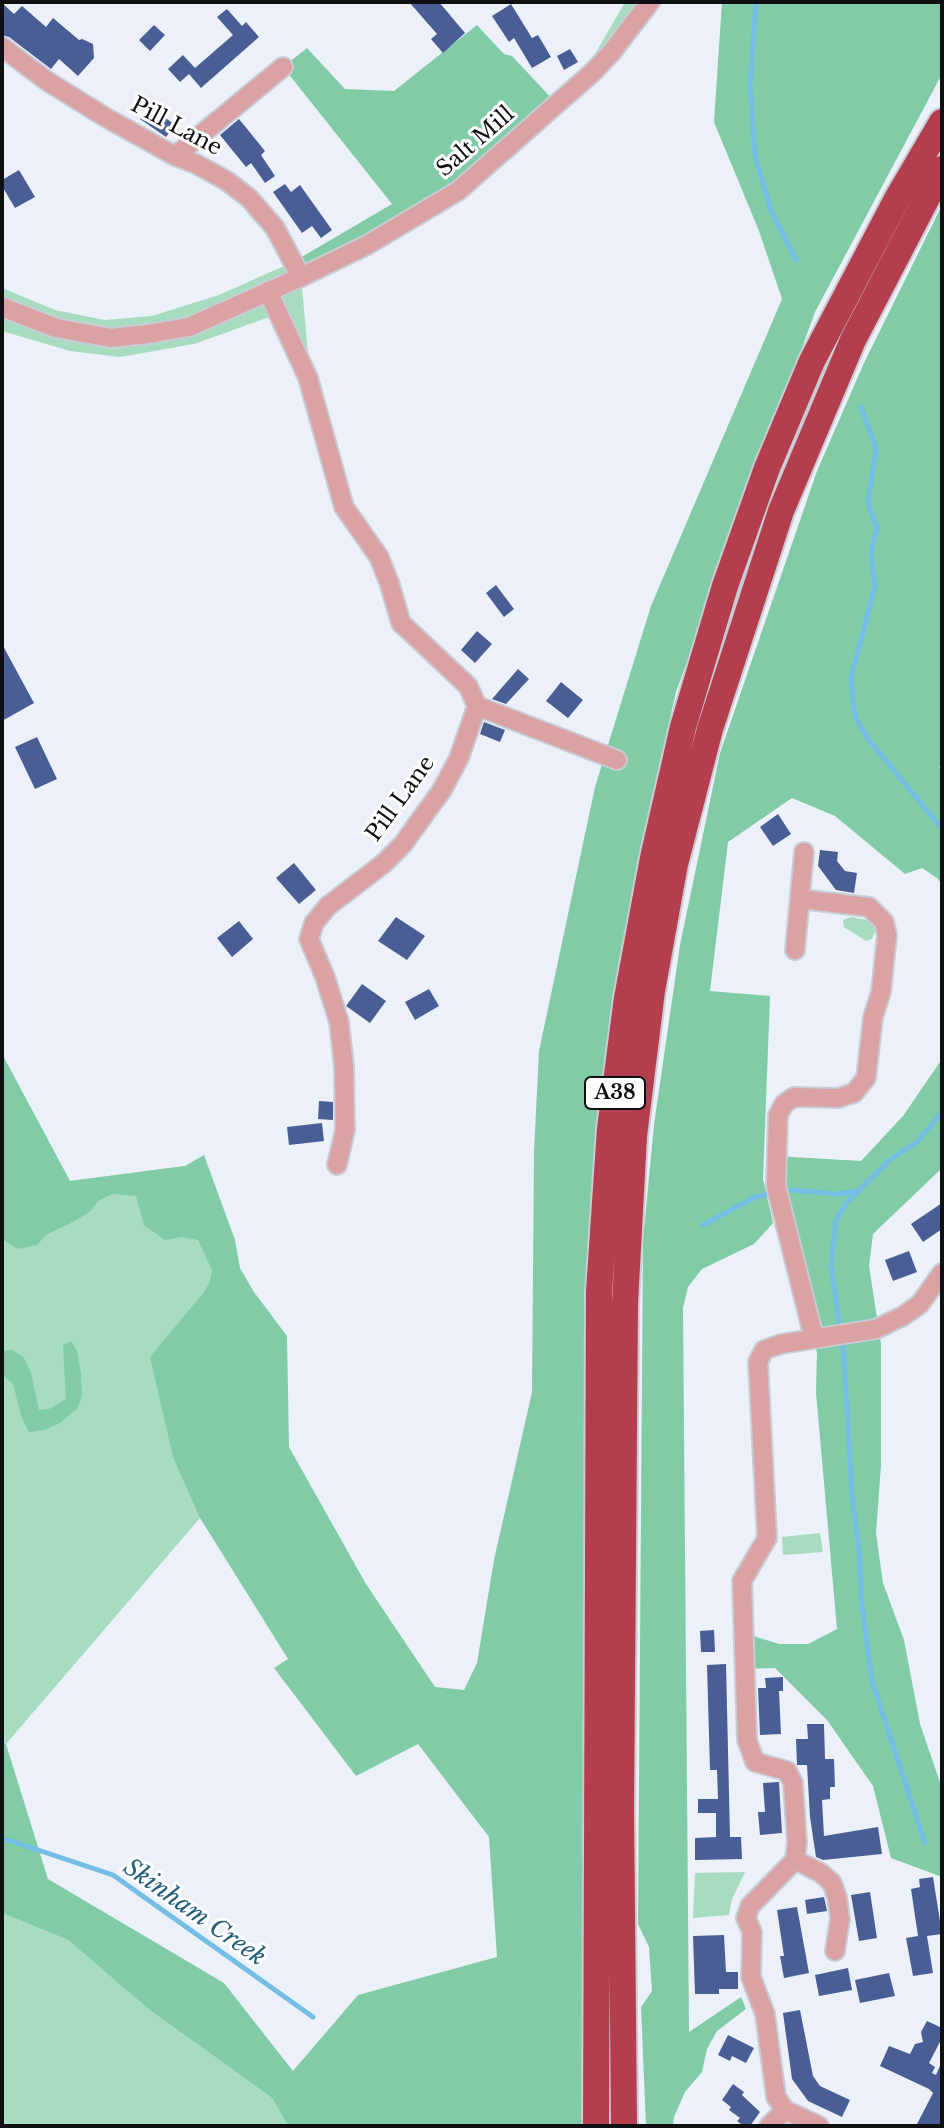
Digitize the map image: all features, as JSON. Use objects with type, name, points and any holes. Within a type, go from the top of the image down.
[{"type":"highway","name":"A38","points":[[596,2126],[599,1292],[610,1129],[627,998],[653,858],[683,727],[725,586],[767,468],[812,361],[898,197],[942,122]]},
{"type":"highway","name":"A38","points":[[624,2126],[621,1792],[625,1303],[634,1136],[652,991],[675,864],[710,729],[771,537],[853,340],[942,169]]},
{"type":"street","name":"Salt Mill","points":[[2,307],[56,328],[111,338],[189,327],[301,277],[367,245],[458,191],[593,72],[650,2]]},
{"type":"street","name":"Pill Lane","points":[[2,47],[47,81],[175,156],[217,175],[249,198],[275,228],[301,277]]},
{"type":"street","points":[[175,156],[283,67]]},
{"type":"street","points":[[268,291],[308,378],[344,507],[379,557],[401,623],[468,686],[477,706],[617,760]]},
{"type":"street","name":"Pill Lane","points":[[337,1165],[345,1130],[344,1067],[339,1022],[309,939],[314,923],[328,906],[383,864],[403,844],[442,790],[459,758],[477,706]]},
{"type":"street","points":[[795,950],[804,852]]},
{"type":"street","points":[[800,899],[869,907],[884,922],[887,935],[866,1078],[854,1093],[838,1098],[794,1097],[784,1104],[778,1115],[776,1186],[822,1336]]},
{"type":"street","points":[[819,2126],[785,2110],[776,2097],[765,2014],[751,1977],[752,1932],[746,1918],[750,1906],[795,1860],[797,1843],[793,1783],[787,1771],[755,1762],[747,1740],[742,1581],[767,1538],[758,1362],[764,1350],[822,1336],[876,1329],[903,1316],[920,1304],[942,1273]]},
{"type":"street","points":[[795,1860],[821,1873],[832,1883],[840,1919],[835,1951]]},
{"type":"street","points":[[769,2126],[785,2110]]},
{"type":"green space","points":[[625,2],[650,2],[594,71],[594,56]]},
{"type":"green space","points":[[722,2],[942,2],[942,74],[815,312],[676,692],[642,840],[597,1113],[585,1329],[583,2126],[288,2126],[272,2098],[147,2008],[68,1940],[2,1913],[2,1742],[6,1744],[48,1879],[224,1983],[293,2071],[358,1995],[497,1957],[489,1837],[418,1744],[356,1776],[274,1668],[288,1659],[200,1518],[173,1457],[150,1357],[210,1281],[212,1270],[198,1240],[182,1237],[165,1240],[144,1225],[136,1196],[112,1194],[98,1201],[91,1211],[75,1221],[46,1235],[37,1245],[18,1249],[2,1239],[2,1054],[70,1181],[185,1166],[204,1155],[235,1240],[240,1268],[287,1336],[289,1447],[366,1584],[435,1687],[464,1690],[477,1663],[494,1560],[532,1392],[534,1152],[539,1051],[595,787],[651,606],[782,299],[759,231],[714,122]]},
{"type":"green space","points":[[477,25],[504,54],[512,56],[557,104],[458,191],[301,277],[293,262],[392,204],[283,67],[307,48],[345,89],[394,91]]},
{"type":"green space","points":[[942,205],[942,764],[939,767],[942,773],[942,885],[922,868],[905,874],[835,816],[792,798],[728,842],[710,991],[770,996],[763,1179],[773,1223],[754,1244],[702,1269],[688,1287],[683,1308],[689,2032],[741,1997],[746,2009],[717,2031],[707,2049],[702,2072],[685,2092],[673,2126],[646,2126],[641,2007],[652,1991],[649,1947],[638,1924],[643,1240],[654,1125],[680,945],[720,753],[817,471],[864,363]]},
{"type":"green space","points":[[293,262],[301,277],[308,378],[278,314],[194,344],[120,357],[70,351],[2,331],[2,288],[55,310],[105,320],[152,316],[219,295]]},
{"type":"green space","points":[[851,917],[872,921],[875,931],[872,939],[866,941],[844,927],[843,920]]},
{"type":"green space","points":[[2,1054],[70,1181],[185,1166],[237,1296],[200,1518],[6,1744],[2,1742]]},
{"type":"green space","points":[[942,1059],[942,1168],[873,1234],[869,1266],[881,1344],[881,1465],[876,1533],[883,1583],[904,1640],[920,1724],[942,1788],[942,1877],[891,1858],[873,1786],[827,1720],[775,1668],[745,1669],[744,1633],[779,1644],[808,1644],[837,1629],[816,1393],[817,1353],[775,1156],[861,1161],[903,1116]]},
{"type":"green space","points":[[71,1341],[77,1351],[81,1373],[82,1396],[77,1409],[60,1423],[29,1432],[22,1419],[13,1384],[2,1375],[2,1351],[13,1350],[24,1358],[31,1373],[39,1410],[49,1409],[66,1399],[63,1345]]},
{"type":"green space","points":[[820,1533],[823,1552],[783,1555],[782,1537]]},
{"type":"green space","points":[[745,1872],[732,1899],[729,1915],[693,1918],[695,1873]]},
{"type":"green space","points":[[2,1913],[68,1940],[147,2008],[272,2098],[288,2126],[2,2126]]},
{"type":"building","points":[[409,2],[439,2],[465,33],[443,53],[431,39],[437,34]]},
{"type":"building","points":[[2,3],[14,14],[22,6],[46,27],[53,18],[79,40],[93,44],[94,58],[78,76],[59,59],[51,69],[2,35]]},
{"type":"building","points":[[511,4],[532,38],[538,35],[551,57],[532,68],[514,38],[509,42],[492,16]]},
{"type":"building","points":[[227,9],[242,26],[246,22],[259,37],[201,88],[189,74],[180,82],[168,69],[183,55],[195,68],[233,35],[217,17]]},
{"type":"building","points":[[154,25],[165,35],[150,51],[139,40]]},
{"type":"building","points":[[570,49],[578,62],[564,70],[557,56]]},
{"type":"building","points":[[150,106],[175,125],[166,137],[140,119]]},
{"type":"building","points":[[239,119],[265,151],[261,155],[275,176],[265,183],[251,163],[246,167],[220,135]]},
{"type":"building","points":[[19,170],[35,197],[15,208],[2,186],[2,180]]},
{"type":"building","points":[[285,184],[291,192],[300,185],[332,230],[321,238],[312,226],[302,233],[273,192]]},
{"type":"building","points":[[496,585],[514,609],[504,617],[486,593]]},
{"type":"building","points":[[477,631],[492,644],[475,663],[461,650]]},
{"type":"building","points":[[2,644],[34,703],[2,721]]},
{"type":"building","points":[[518,669],[529,679],[506,704],[492,699]]},
{"type":"building","points":[[561,682],[583,700],[568,718],[546,701]]},
{"type":"building","points":[[484,722],[505,730],[500,742],[480,734]]},
{"type":"building","points":[[37,737],[57,779],[35,789],[15,747]]},
{"type":"building","points":[[778,814],[791,834],[773,846],[760,827]]},
{"type":"building","points":[[820,850],[838,852],[837,861],[845,871],[857,873],[854,893],[836,890],[818,866]]},
{"type":"building","points":[[294,863],[316,890],[299,904],[276,878]]},
{"type":"building","points":[[396,917],[425,936],[407,960],[378,941]]},
{"type":"building","points":[[239,921],[253,939],[232,957],[217,938]]},
{"type":"building","points":[[362,984],[386,1001],[370,1023],[346,1006]]},
{"type":"building","points":[[429,989],[439,1006],[415,1020],[405,1002]]},
{"type":"building","points":[[319,1101],[333,1102],[333,1120],[318,1119]]},
{"type":"building","points":[[322,1123],[324,1141],[289,1145],[287,1127]]},
{"type":"building","points":[[942,1203],[942,1229],[923,1242],[911,1224]]},
{"type":"building","points":[[909,1251],[917,1272],[893,1281],[885,1260]]},
{"type":"building","points":[[714,1630],[715,1652],[701,1652],[700,1631]]},
{"type":"building","points":[[726,1664],[730,1837],[741,1837],[742,1859],[695,1860],[695,1838],[716,1837],[716,1813],[698,1813],[698,1799],[718,1799],[717,1770],[710,1770],[707,1665]]},
{"type":"building","points":[[783,1677],[783,1691],[779,1691],[781,1734],[760,1735],[758,1688],[766,1688],[765,1678]]},
{"type":"building","points":[[807,1724],[824,1724],[825,1759],[834,1759],[835,1787],[830,1787],[830,1799],[822,1800],[824,1836],[878,1827],[882,1854],[823,1860],[816,1857],[807,1765],[797,1765],[796,1739],[808,1739]]},
{"type":"building","points":[[779,1782],[782,1833],[760,1835],[758,1812],[765,1812],[763,1783]]},
{"type":"building","points":[[933,1877],[942,1934],[927,1936],[933,1973],[913,1976],[906,1938],[918,1936],[911,1889],[920,1887],[919,1879]]},
{"type":"building","points":[[870,1892],[877,1938],[859,1941],[851,1895]]},
{"type":"building","points":[[824,1897],[827,1911],[807,1914],[805,1900]]},
{"type":"building","points":[[797,1907],[809,1973],[784,1978],[777,1910]]},
{"type":"building","points":[[724,1935],[726,1972],[738,1972],[738,1989],[719,1989],[719,1994],[695,1994],[693,1936]]},
{"type":"building","points":[[848,1968],[852,1990],[819,1996],[815,1975]]},
{"type":"building","points":[[889,1973],[895,1996],[860,2003],[855,1980]]},
{"type":"building","points":[[800,2010],[813,2076],[820,2086],[850,2100],[842,2117],[808,2101],[792,2079],[783,2013]]},
{"type":"building","points":[[927,2021],[942,2028],[942,2038],[929,2063],[935,2067],[932,2073],[936,2075],[942,2061],[942,2126],[916,2126],[933,2093],[880,2066],[889,2046],[910,2054],[915,2044],[923,2042],[921,2032]]},
{"type":"building","points":[[728,2035],[754,2048],[746,2063],[732,2056],[730,2061],[718,2055]]},
{"type":"building","points":[[733,2084],[760,2112],[750,2126],[737,2121],[740,2118],[722,2100]]},
{"type":"waterway","points":[[756,2],[750,86],[755,155],[771,211],[796,260]]},
{"type":"waterway","points":[[861,407],[876,448],[868,503],[877,528],[871,552],[875,586],[851,678],[855,717],[868,739],[942,829]]},
{"type":"waterway","points":[[925,1843],[872,1681],[852,1495],[844,1357],[831,1265],[836,1220],[848,1201],[891,1159],[917,1142],[942,1112]]},
{"type":"waterway","points":[[791,1190],[838,1194],[858,1191]]},
{"type":"waterway","points":[[703,1225],[755,1197],[769,1194]]},
{"type":"waterway","name":"Skinham Creek","points":[[2,1838],[113,1875],[313,2017]]}]
